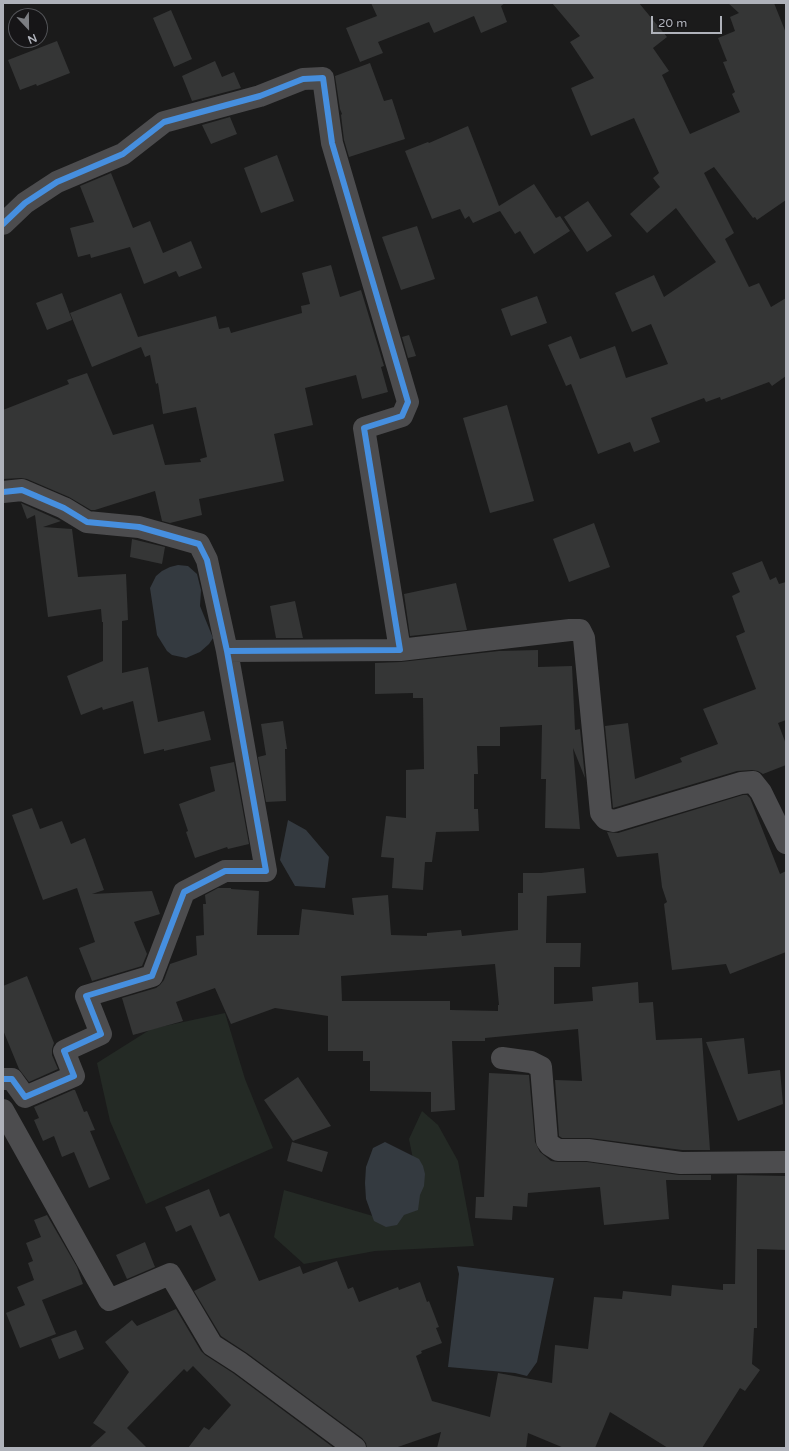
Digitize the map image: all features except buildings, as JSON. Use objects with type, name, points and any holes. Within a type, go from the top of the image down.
[{"type":"street","points":[[3,224],[25,203],[57,182],[123,154],[164,122],[260,96],[303,79],[323,78],[332,143],[408,402],[402,416],[364,428],[400,650]]},
{"type":"street","points":[[3,492],[22,490],[64,508],[87,522],[139,527],[199,544],[207,560],[227,651],[266,871],[225,871],[184,892],[152,976],[86,996],[101,1034],[64,1051],[74,1076],[25,1097],[12,1079],[3,1079]]},
{"type":"street","points":[[227,651],[400,650],[580,630],[584,638],[601,813],[606,819],[614,821],[741,783],[753,782],[762,792],[786,843]]},
{"type":"street","points":[[502,1058],[531,1062],[541,1067],[547,1140],[550,1145],[558,1150],[588,1150],[681,1163],[786,1162]]},
{"type":"street","points":[[3,1110],[108,1300],[170,1274],[212,1345],[240,1363],[355,1448]]},
{"type":"shaded area","points":[[178,565],[188,566],[197,574],[201,590],[200,606],[213,638],[200,652],[186,658],[172,655],[167,651],[157,635],[150,588],[156,576],[162,571]]},
{"type":"shaded area","points":[[288,820],[306,830],[329,857],[325,888],[295,886],[280,860]]},
{"type":"shaded area","points":[[225,1013],[245,1079],[273,1148],[146,1204],[110,1121],[97,1063],[151,1029]]},
{"type":"shaded area","points":[[422,1111],[438,1125],[458,1161],[474,1246],[375,1251],[304,1264],[274,1237],[284,1190],[390,1221],[419,1189],[409,1139]]},
{"type":"shaded area","points":[[385,1142],[419,1159],[425,1174],[424,1186],[420,1195],[418,1210],[404,1215],[397,1225],[386,1227],[374,1221],[366,1199],[365,1183],[366,1167],[373,1148]]},
{"type":"shaded area","points":[[457,1266],[554,1278],[537,1362],[527,1376],[515,1373],[448,1367],[459,1274]]},
{"type":"cycle path","points":[[3,224],[25,203],[57,182],[123,154],[164,122],[260,96],[303,79],[323,78],[332,143],[408,402],[402,416],[364,428],[400,650],[227,651]]},
{"type":"cycle path","points":[[3,492],[22,490],[64,508],[87,522],[139,527],[199,544],[207,560],[227,651],[266,871],[225,871],[184,892],[152,976],[86,996],[101,1034],[64,1051],[74,1076],[25,1097],[12,1079],[3,1079]]}]
